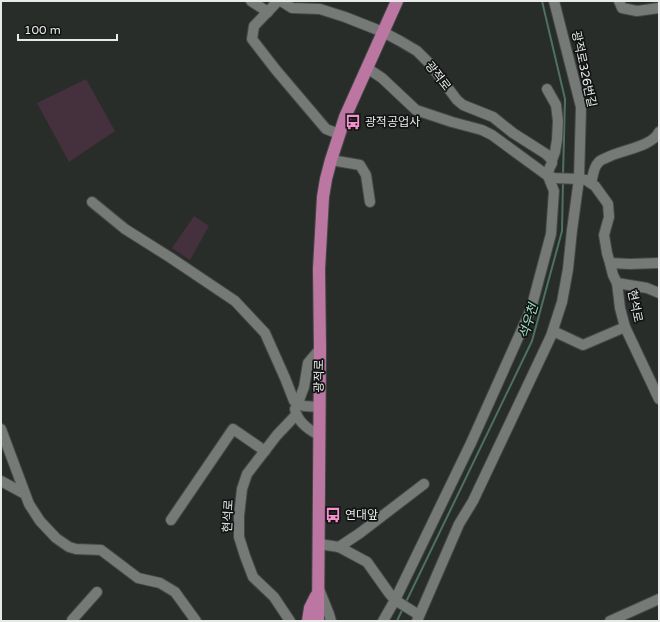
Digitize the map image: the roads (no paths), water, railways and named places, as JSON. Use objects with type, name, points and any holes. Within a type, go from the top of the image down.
[{"type":"main road","points":[[382,34],[397,1]]},
{"type":"main road","name":"광적로","points":[[318,621],[320,349],[319,269],[323,197],[331,160],[345,117],[382,34]]},
{"type":"main road","points":[[308,621],[310,608],[319,589]]},
{"type":"street","points":[[251,1],[268,12]]},
{"type":"street","points":[[278,1],[254,26],[252,39],[326,129],[339,134]]},
{"type":"street","name":"광적로","points":[[281,1],[292,8],[320,9],[345,17],[382,34],[400,40],[416,51],[430,64],[457,100],[463,105],[493,116],[513,133],[546,154],[552,160]]},
{"type":"street","name":"광적로326번길","points":[[418,618],[459,524],[473,501],[553,331],[562,302],[568,269],[579,179],[581,107],[554,1]]},
{"type":"street","points":[[619,1],[622,8],[637,11],[659,8]]},
{"type":"street","points":[[368,66],[416,110],[482,130],[551,177],[586,180],[595,186],[608,204],[609,217],[604,235],[613,276],[617,283],[647,288],[659,293]]},
{"type":"street","points":[[383,621],[395,600],[471,443],[531,309],[551,234],[554,191],[549,169],[555,152],[558,121],[556,105],[547,89]]},
{"type":"street","points":[[591,183],[594,170],[599,162],[609,156],[633,148],[650,140],[659,132]]},
{"type":"street","points":[[331,160],[360,165],[366,175],[370,202]]},
{"type":"street","points":[[92,202],[125,229],[234,301],[265,333],[296,402],[296,415],[308,429],[319,435]]},
{"type":"street","points":[[610,263],[659,263]]},
{"type":"street","name":"현석로","points":[[617,283],[620,308],[625,327],[659,399]]},
{"type":"street","points":[[553,331],[583,345],[625,327]]},
{"type":"street","points":[[296,402],[304,387],[308,363],[320,349]]},
{"type":"street","points":[[285,378],[296,386],[304,387]]},
{"type":"street","points":[[296,402],[304,406],[319,407]]},
{"type":"street","name":"현석로","points":[[290,621],[274,597],[253,577],[239,537],[242,489],[248,474],[277,435],[296,415]]},
{"type":"street","points":[[1,429],[29,504],[40,521],[56,538],[68,547],[76,549],[101,550],[138,578],[160,583],[175,592],[196,621]]},
{"type":"street","points":[[171,520],[233,429],[264,451]]},
{"type":"street","points":[[1,481],[25,494]]},
{"type":"street","points":[[339,547],[360,533],[424,484]]},
{"type":"street","points":[[319,544],[339,547],[367,562],[395,600],[418,618]]},
{"type":"street","points":[[319,589],[330,614],[331,621]]},
{"type":"street","points":[[72,621],[97,592]]},
{"type":"street","points":[[610,621],[659,599]]},
{"type":"waterway","name":"석우천","points":[[542,1],[565,99],[563,175]]},
{"type":"waterway","name":"석우천","points":[[406,602],[532,341],[562,231],[563,181]]},
{"type":"waterway","name":"석우천","points":[[397,621],[403,608]]},
{"type":"place","name":"광적공업사","points":[[353,122]]},
{"type":"place","name":"연대앞","points":[[333,515]]}]
